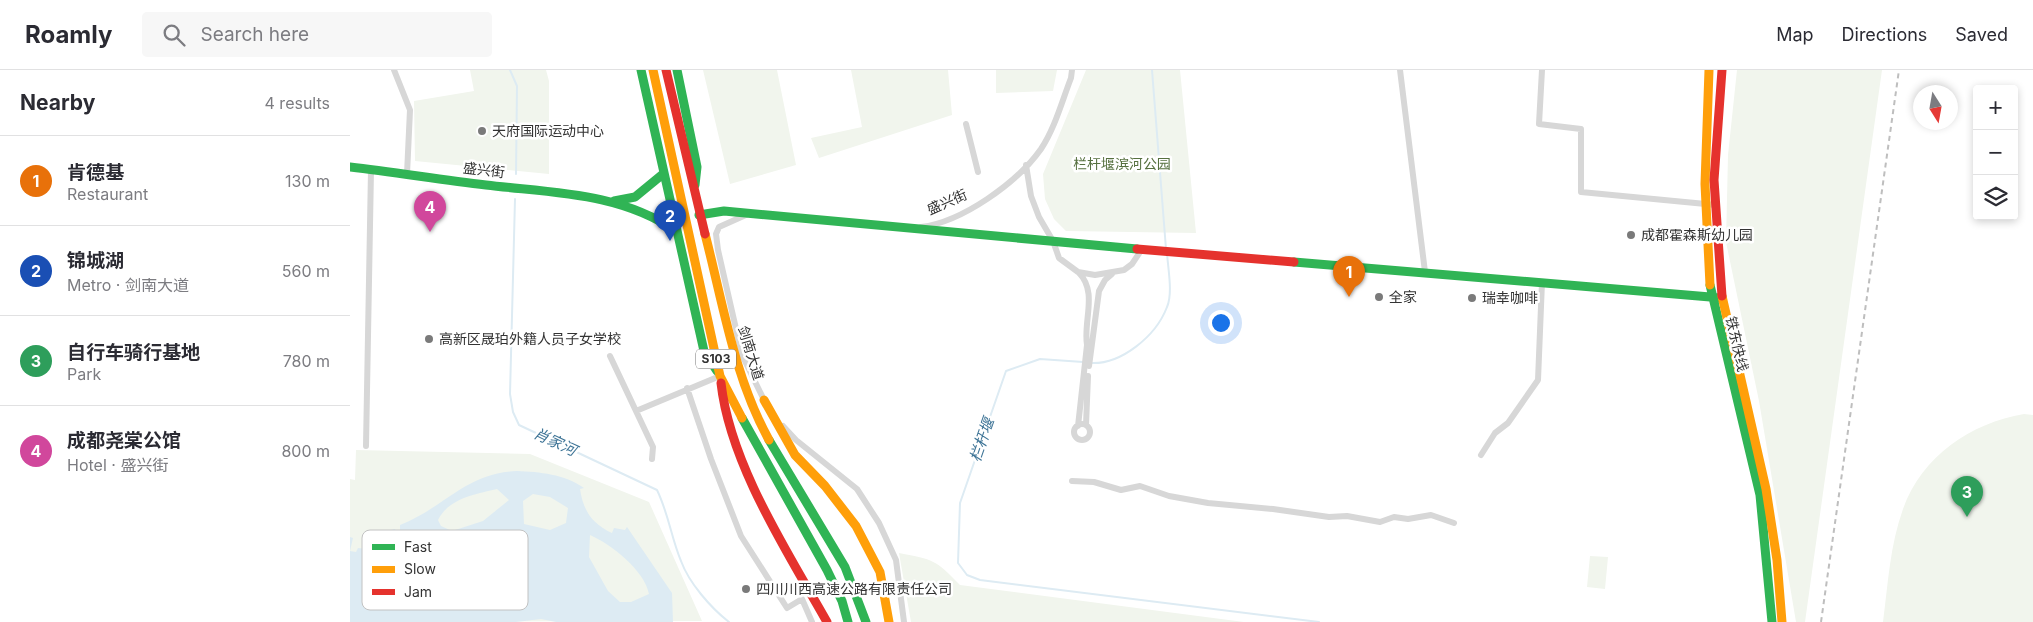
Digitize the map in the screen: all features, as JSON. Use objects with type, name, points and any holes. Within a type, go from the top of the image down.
[{"type":"main road","points":[[641,70],[704,351],[720,376],[724,409],[759,501],[826,621]]},
{"type":"main road","name":"S103","points":[[653,70],[720,376],[784,496],[827,570],[842,602],[848,622]]},
{"type":"main road","name":"剑南大道","points":[[666,70],[699,215],[737,360],[755,411],[778,455],[848,574],[866,622]]},
{"type":"main road","points":[[677,70],[697,167],[694,188]]},
{"type":"main road","name":"铁东快线","points":[[1710,70],[1704,205],[1707,265],[1711,297],[1760,495],[1768,562],[1772,622]]},
{"type":"main road","name":"铁东快线","points":[[1722,70],[1714,180],[1722,298],[1766,489],[1777,560],[1782,622]]},
{"type":"main road","name":"盛兴街","points":[[350,167],[614,202]]},
{"type":"main road","points":[[614,202],[635,197],[663,174]]},
{"type":"main road","points":[[614,202],[659,219],[676,231]]},
{"type":"main road","name":"盛兴街","points":[[699,215],[724,211],[907,228]]},
{"type":"main road","points":[[907,228],[1722,298]]},
{"type":"main road","points":[[764,400],[795,455],[825,486],[856,526],[880,572],[890,619]]},
{"type":"street","points":[[394,70],[410,110],[406,174]]},
{"type":"street","name":"盛兴街","points":[[907,228],[937,224],[969,209],[1000,188],[1026,165],[1046,139],[1071,78],[1072,70]]},
{"type":"street","points":[[1400,70],[1425,272]]},
{"type":"street","points":[[1542,70],[1539,124],[1581,130],[1581,192],[1716,205]]},
{"type":"street","points":[[966,124],[978,172]]},
{"type":"street","points":[[1026,165],[1035,207],[1053,241],[1059,258],[1086,279],[1090,295],[1086,382],[1086,425],[1090,428],[1090,434],[1083,440],[1075,435],[1086,382]]},
{"type":"street","points":[[366,446],[371,170]]},
{"type":"street","points":[[748,214],[720,227],[716,234],[742,355],[764,400],[778,422],[796,440],[857,489],[879,523],[896,560],[904,622]]},
{"type":"street","points":[[1088,350],[1095,336],[1099,291],[1105,280],[1132,264],[1147,250]]},
{"type":"street","points":[[1078,272],[1095,276],[1113,274]]},
{"type":"street","points":[[1481,454],[1495,433],[1508,423],[1538,380],[1542,282]]},
{"type":"street","points":[[610,356],[653,447],[652,459]]},
{"type":"street","points":[[636,411],[687,388],[720,376]]},
{"type":"street","points":[[687,388],[741,536],[787,608],[802,599],[812,622]]},
{"type":"street","points":[[1078,426],[1086,425]]},
{"type":"street","points":[[1072,481],[1094,482],[1121,490],[1140,486],[1169,496],[1208,503],[1273,509],[1329,517],[1347,516],[1380,522],[1394,517],[1408,519],[1431,516],[1454,523]]},
{"type":"green space","name":"天府国际运动中心","points":[[470,70],[546,70],[549,81],[549,174],[415,161],[414,101],[474,91]]},
{"type":"green space","points":[[703,70],[777,70],[796,165],[730,184]]},
{"type":"green space","points":[[851,70],[948,70],[952,115],[819,158],[811,138],[862,127]]},
{"type":"green space","points":[[996,70],[1057,70],[1053,91],[996,93]]},
{"type":"green space","name":"栏杆堰滨河公园","points":[[1086,70],[1180,70],[1196,233],[1066,231],[1054,219],[1045,199],[1043,174]]},
{"type":"green space","points":[[1737,70],[1882,70],[1805,622],[1796,622],[1759,401],[1726,242],[1728,155]]},
{"type":"green space","points":[[2024,414],[2033,415],[2033,622],[1883,622],[1895,536],[1911,490],[1922,473],[1951,445],[1967,434],[2004,418]]},
{"type":"green space","points":[[356,450],[530,454],[649,502],[702,621],[350,622],[350,479],[355,480]]},
{"type":"green space","points":[[899,553],[927,559],[939,565],[960,585],[1244,622],[911,622]]},
{"type":"green space","points":[[1590,556],[1608,557],[1605,589],[1587,587]]},
{"type":"shaded area","points":[[517,471],[543,473],[560,477],[584,488],[580,489],[586,510],[594,521],[605,529],[612,533],[614,528],[625,530],[627,527],[672,593],[673,622],[556,622],[541,619],[516,622],[350,622],[350,551],[356,552],[358,548],[362,548],[362,610],[528,610],[528,530],[455,530],[483,521],[509,500],[497,489],[464,498],[449,507],[438,520],[441,526],[450,530],[400,530],[400,525],[416,518],[469,484],[483,478],[499,473]],"holes":[[[533,494],[550,497],[568,508],[566,523],[550,530],[524,524],[523,501]],[[590,535],[608,545],[626,559],[641,576],[649,594],[631,602],[620,602],[608,591],[589,557]]]},
{"type":"shaded area","points":[[350,537],[353,538],[350,551]]},
{"type":"waterway","name":"肖家河","points":[[510,70],[517,86],[516,174]]},
{"type":"waterway","name":"栏杆堰","points":[[1152,70],[1166,249]]},
{"type":"waterway","name":"肖家河","points":[[515,199],[510,394],[513,412],[519,425],[657,490],[689,578],[715,610],[729,622]]},
{"type":"waterway","name":"栏杆堰","points":[[1090,363],[1114,359],[1125,354],[1136,347],[1155,328],[1162,318],[1169,301],[1170,288],[1167,253]]},
{"type":"waterway","name":"栏杆堰","points":[[1083,362],[1040,359],[1006,371],[960,503],[958,563],[967,575],[980,580],[1319,622]]},
{"type":"railway","points":[[1821,622],[1899,70]]},
{"type":"traffic: fast","points":[[641,70],[704,351],[717,371]]},
{"type":"traffic: fast","points":[[677,70],[697,167],[695,185]]},
{"type":"traffic: fast","points":[[350,167],[584,196],[632,208],[676,231]]},
{"type":"traffic: fast","points":[[614,201],[635,197],[663,174]]},
{"type":"traffic: fast","points":[[699,215],[724,211],[1137,249]]},
{"type":"traffic: fast","points":[[1294,262],[1722,298]]},
{"type":"traffic: fast","points":[[1710,285],[1760,495],[1772,622]]},
{"type":"traffic: fast","points":[[742,418],[827,570],[842,601],[848,622]]},
{"type":"traffic: fast","points":[[769,440],[845,567],[866,622]]},
{"type":"traffic: slow","points":[[653,70],[720,376],[742,418]]},
{"type":"traffic: slow","points":[[1709,70],[1705,184],[1710,285]]},
{"type":"traffic: slow","points":[[705,234],[738,365],[757,416],[769,440]]},
{"type":"traffic: slow","points":[[1722,296],[1766,489],[1777,560],[1782,622]]},
{"type":"traffic: slow","points":[[764,400],[795,455],[825,486],[856,526],[880,572],[889,622]]},
{"type":"traffic: jam","points":[[666,70],[705,234]]},
{"type":"traffic: jam","points":[[1722,70],[1714,180],[1722,296]]},
{"type":"traffic: jam","points":[[1137,249],[1294,262]]},
{"type":"traffic: jam","points":[[721,383],[726,414],[748,475],[778,537],[827,622]]},
{"type":"place","name":"天府国际运动中心","points":[[482,131]]},
{"type":"place","name":"成都尧棠公馆","points":[[430,232]]},
{"type":"place","name":"成都霍森斯幼儿园","points":[[1631,235]]},
{"type":"place","name":"锦城湖","points":[[670,241]]},
{"type":"place","name":"肯德基","points":[[1349,297]]},
{"type":"place","name":"全家","points":[[1379,297]]},
{"type":"place","name":"瑞幸咖啡","points":[[1472,298]]},
{"type":"place","name":"高新区晟珀外籍人员子女学校","points":[[429,339]]},
{"type":"place","name":"自行车骑行基地","points":[[1967,517]]},
{"type":"place","name":"四川川西高速公路有限责任公司","points":[[746,589]]}]
